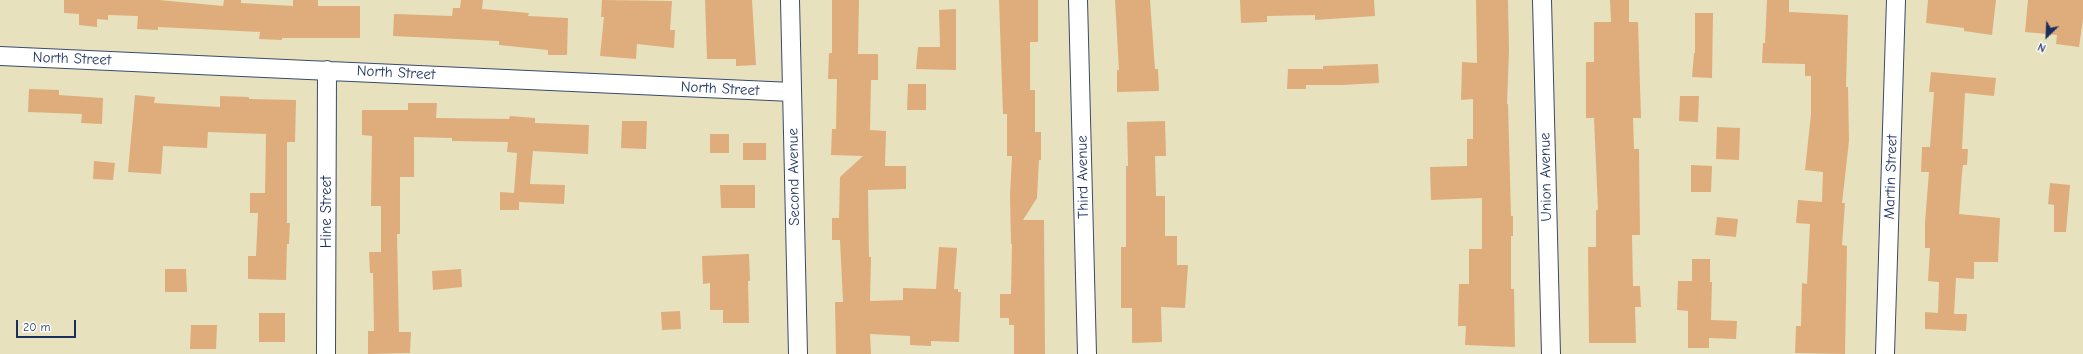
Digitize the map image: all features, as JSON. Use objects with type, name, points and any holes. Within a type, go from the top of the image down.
[{"type":"street","name":"Second Avenue","points":[[790,0],[798,354]]},
{"type":"street","name":"Third Avenue","points":[[1078,0],[1087,354]]},
{"type":"street","name":"Union Avenue","points":[[1542,0],[1551,354]]},
{"type":"street","name":"Martin Street","points":[[1885,354],[1896,0]]},
{"type":"street","name":"North Street","points":[[0,56],[792,92]]},
{"type":"street","name":"Hine Street","points":[[326,354],[327,70]]},
{"type":"building","points":[[64,0],[159,0],[223,6],[224,0],[241,0],[241,3],[293,6],[293,0],[318,0],[318,6],[360,6],[360,38],[282,38],[282,40],[259,39],[260,32],[158,27],[158,30],[137,29],[138,16],[108,15],[108,20],[97,19],[97,27],[79,25],[79,14],[64,13]]},
{"type":"building","points":[[461,0],[483,0],[482,9],[529,13],[528,16],[568,18],[567,55],[548,55],[548,50],[499,45],[499,41],[393,36],[394,14],[452,16],[453,8],[460,8]]},
{"type":"building","points":[[602,0],[672,1],[670,30],[675,30],[674,48],[637,44],[636,59],[600,56],[604,17],[601,17]]},
{"type":"building","points":[[705,0],[752,0],[756,65],[736,66],[736,59],[707,59]]},
{"type":"building","points":[[832,0],[859,0],[858,54],[878,54],[878,80],[871,80],[870,130],[886,131],[885,166],[906,166],[906,189],[868,190],[869,257],[871,257],[870,301],[903,300],[903,288],[936,289],[939,247],[957,248],[954,289],[958,289],[958,292],[961,292],[959,342],[931,341],[931,346],[910,345],[910,336],[870,334],[871,354],[836,354],[835,302],[843,302],[840,240],[832,240],[832,218],[839,218],[840,177],[863,156],[831,155],[832,129],[836,129],[837,79],[828,79],[829,53],[832,53]]},
{"type":"building","points":[[999,0],[1038,0],[1038,42],[1030,42],[1030,90],[1035,90],[1035,132],[1041,132],[1041,160],[1039,160],[1037,198],[1023,220],[1044,220],[1045,354],[1014,354],[1014,325],[1009,325],[1009,318],[1000,318],[1000,294],[1011,294],[1012,244],[1010,195],[1012,156],[1007,156],[1007,114],[1003,114]]},
{"type":"building","points":[[1115,0],[1150,0],[1155,69],[1158,69],[1159,91],[1117,92],[1117,70],[1119,70]]},
{"type":"building","points":[[1240,0],[1374,0],[1375,16],[1315,20],[1315,15],[1267,16],[1267,22],[1241,23]]},
{"type":"building","points":[[1476,0],[1508,0],[1509,51],[1507,104],[1511,216],[1513,216],[1513,236],[1511,236],[1511,289],[1514,289],[1515,347],[1465,345],[1466,326],[1458,326],[1459,284],[1469,284],[1469,249],[1482,249],[1482,198],[1431,200],[1430,167],[1467,166],[1467,139],[1473,139],[1473,99],[1461,100],[1462,62],[1477,63]]},
{"type":"building","points":[[1610,0],[1629,0],[1629,22],[1638,22],[1641,118],[1633,118],[1634,149],[1639,149],[1640,235],[1632,235],[1633,286],[1640,286],[1641,307],[1635,307],[1636,343],[1589,343],[1588,247],[1596,247],[1596,210],[1598,210],[1594,118],[1586,118],[1586,62],[1594,62],[1594,22],[1611,22]]},
{"type":"building","points":[[1767,0],[1789,0],[1789,12],[1848,15],[1846,87],[1848,87],[1849,141],[1842,203],[1845,203],[1842,245],[1847,246],[1845,354],[1795,353],[1796,326],[1801,326],[1802,283],[1807,284],[1810,224],[1796,223],[1798,200],[1822,202],[1823,172],[1805,170],[1811,114],[1811,76],[1805,76],[1805,64],[1762,63],[1763,43],[1765,43]]},
{"type":"building","points":[[1928,0],[1996,0],[1992,35],[1964,31],[1964,28],[1926,23]]},
{"type":"building","points":[[2028,0],[2083,0],[2083,19],[2079,47],[2056,44],[2057,35],[2025,32]]},
{"type":"building","points":[[956,9],[956,70],[916,69],[918,47],[940,47],[939,10]]},
{"type":"building","points":[[1695,13],[1713,13],[1712,78],[1692,77],[1695,53]]},
{"type":"building","points":[[1378,64],[1379,83],[1306,85],[1306,89],[1287,89],[1288,69],[1323,69],[1323,66]]},
{"type":"building","points":[[1931,72],[1996,78],[1994,96],[1965,93],[1962,149],[1968,149],[1967,165],[1963,165],[1959,214],[2000,218],[1998,262],[1974,262],[1974,279],[1956,278],[1954,314],[1967,314],[1966,331],[1925,329],[1925,312],[1938,313],[1939,282],[1928,281],[1930,248],[1925,248],[1925,222],[1929,172],[1921,172],[1922,147],[1930,147],[1934,92],[1929,92]]},
{"type":"building","points":[[908,84],[926,84],[926,110],[907,110]]},
{"type":"building","points":[[29,89],[59,90],[59,95],[103,98],[102,124],[81,123],[82,114],[28,112]]},
{"type":"building","points":[[135,95],[155,97],[154,103],[220,107],[220,96],[249,97],[249,99],[296,100],[295,142],[287,142],[287,223],[290,223],[289,244],[287,244],[286,280],[248,279],[248,256],[256,256],[258,213],[250,213],[250,193],[265,193],[266,134],[208,132],[207,148],[163,146],[161,174],[128,172]]},
{"type":"building","points":[[1680,96],[1699,96],[1698,122],[1679,121]]},
{"type":"building","points":[[408,103],[437,103],[436,118],[509,119],[510,116],[535,118],[535,123],[589,125],[588,154],[533,151],[530,184],[565,185],[564,204],[519,202],[519,210],[500,210],[500,192],[514,193],[517,153],[507,152],[508,142],[452,141],[452,138],[414,137],[414,177],[400,177],[400,234],[397,234],[399,332],[411,332],[410,353],[368,354],[368,331],[374,331],[373,273],[370,273],[369,252],[381,252],[381,206],[371,206],[372,136],[362,135],[362,110],[408,110]]},
{"type":"building","points":[[622,121],[647,121],[646,149],[621,148]]},
{"type":"building","points":[[1165,121],[1166,156],[1155,156],[1156,196],[1165,196],[1165,236],[1177,236],[1177,265],[1188,265],[1185,308],[1161,307],[1162,342],[1132,343],[1132,308],[1121,308],[1121,247],[1126,247],[1126,166],[1128,166],[1127,122]]},
{"type":"building","points":[[1717,127],[1740,128],[1739,160],[1716,159]]},
{"type":"building","points":[[710,134],[729,134],[729,153],[710,153]]},
{"type":"building","points":[[743,143],[766,143],[766,160],[743,160]]},
{"type":"building","points":[[94,161],[115,163],[113,180],[93,179]]},
{"type":"building","points":[[1691,165],[1712,166],[1711,192],[1691,192]]},
{"type":"building","points":[[2050,183],[2070,185],[2066,232],[2054,232],[2054,205],[2048,204]]},
{"type":"building","points":[[720,185],[755,185],[755,208],[721,208]]},
{"type":"building","points":[[1717,217],[1738,219],[1736,237],[1715,235]]},
{"type":"building","points":[[749,254],[749,323],[723,323],[723,310],[710,310],[710,283],[703,284],[702,256]]},
{"type":"building","points":[[1692,259],[1710,259],[1710,282],[1712,282],[1711,320],[1737,321],[1736,339],[1709,338],[1709,348],[1688,348],[1688,311],[1677,310],[1678,281],[1692,281]]},
{"type":"building","points":[[165,269],[186,269],[187,292],[165,292]]},
{"type":"building","points":[[461,269],[462,287],[433,290],[432,271]]},
{"type":"building","points":[[680,311],[681,329],[662,330],[661,312]]},
{"type":"building","points":[[259,313],[285,313],[285,342],[259,342]]},
{"type":"building","points":[[191,325],[217,325],[216,349],[190,349]]}]
